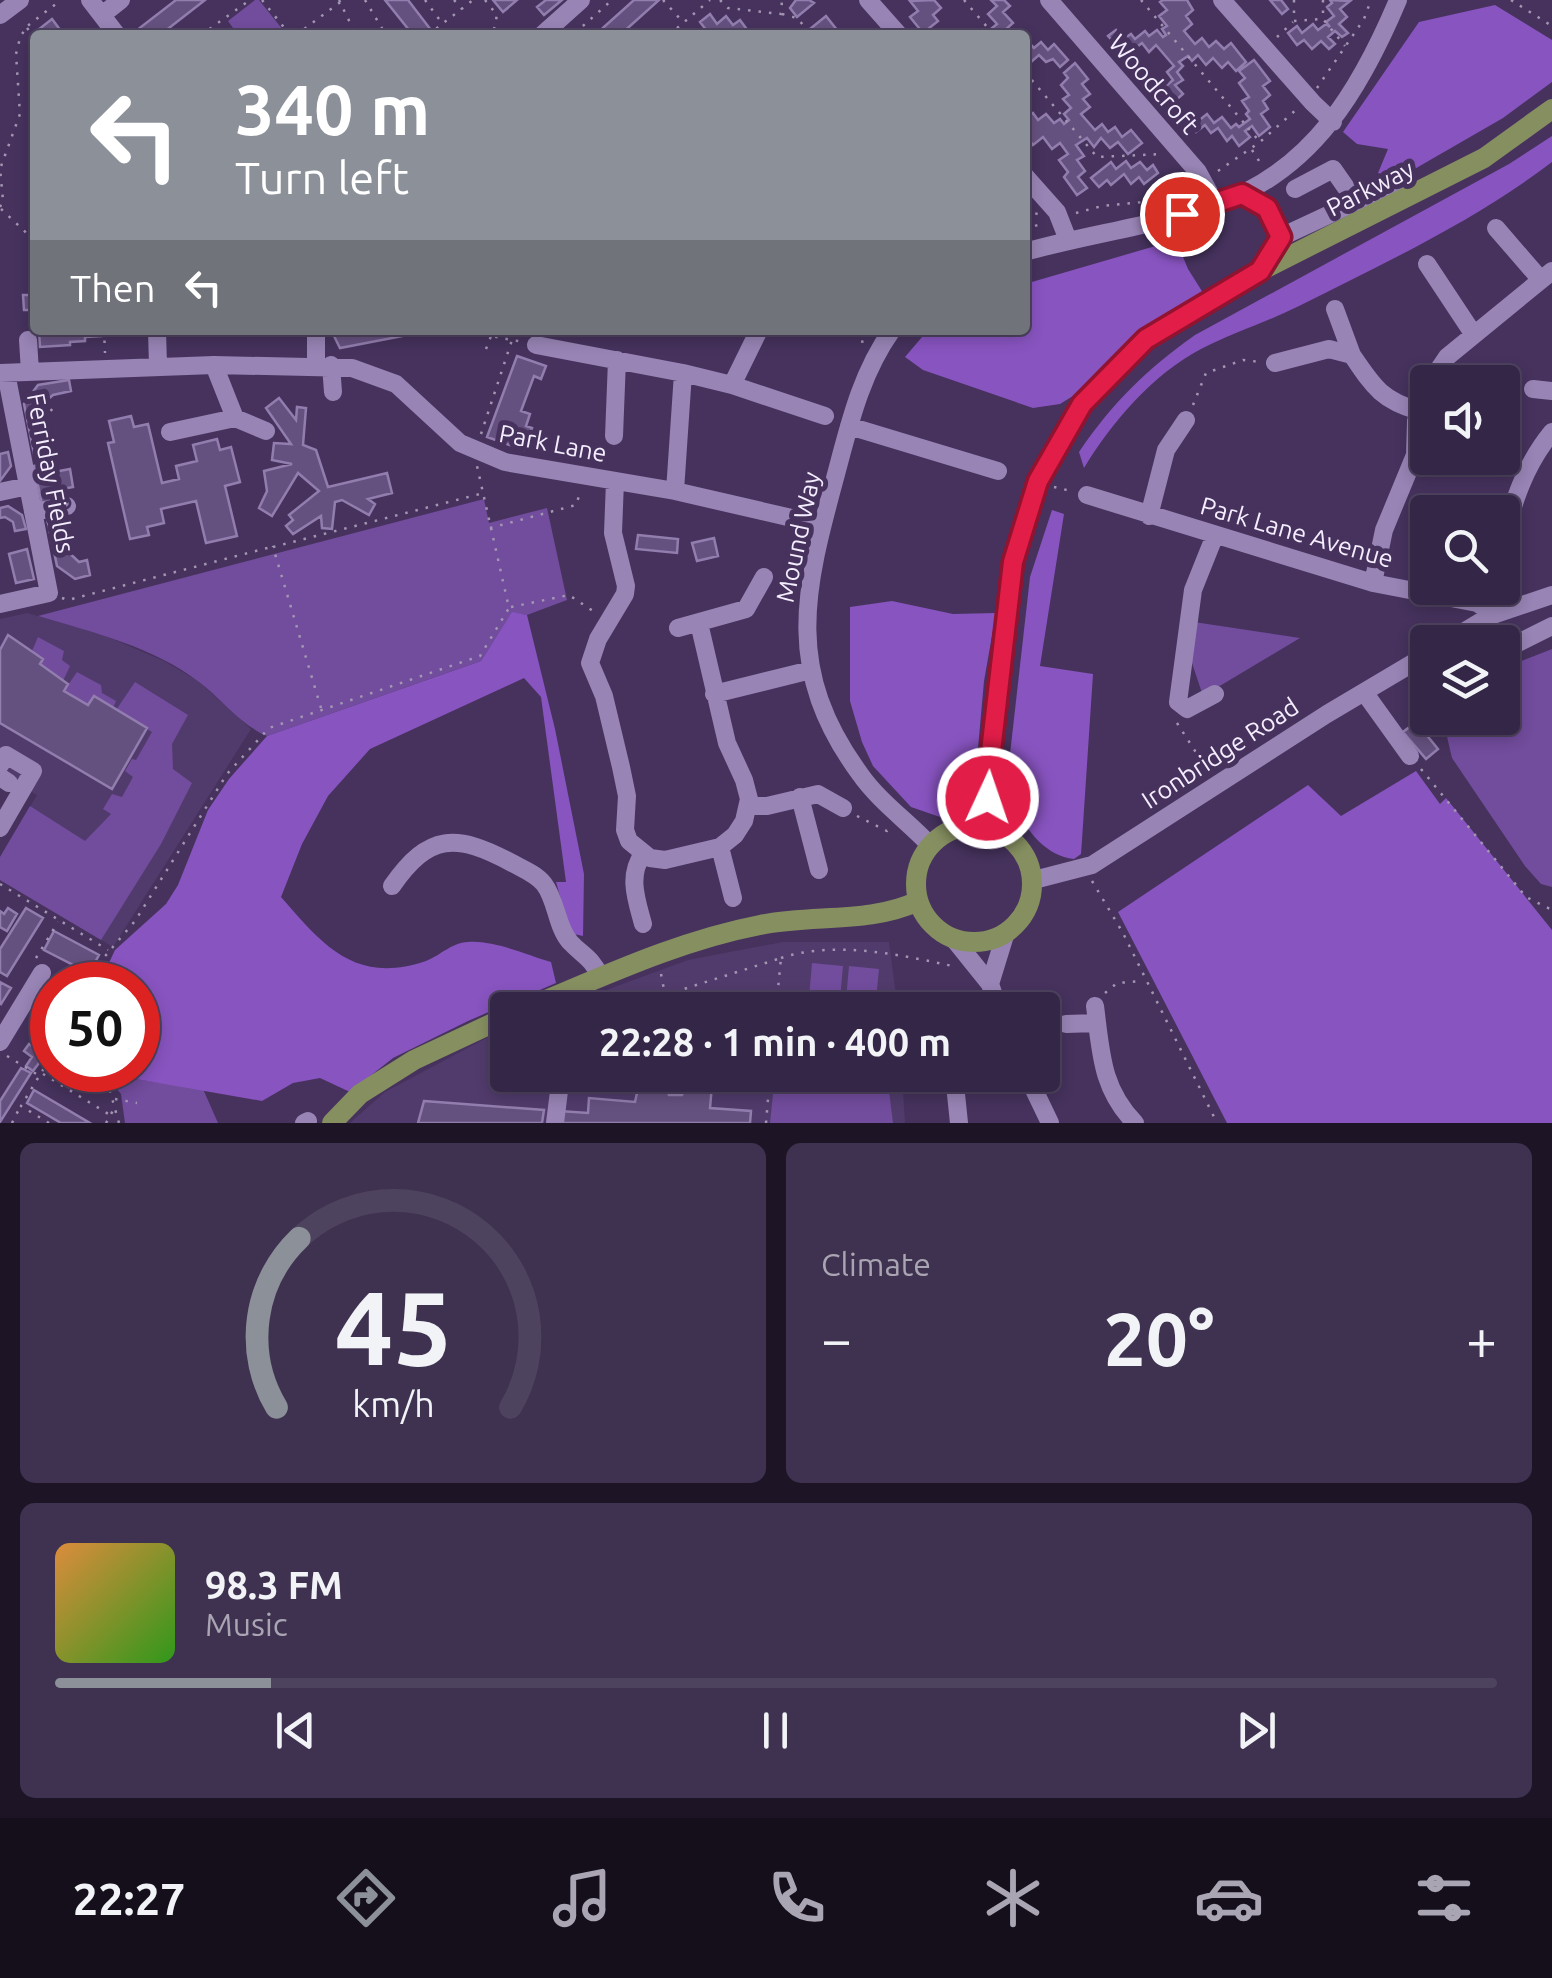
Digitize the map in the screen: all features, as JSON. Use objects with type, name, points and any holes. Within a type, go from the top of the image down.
[{"type":"main road","name":"Parkway","points":[[988,827],[989,769],[1013,562],[1038,481],[1082,404],[1146,339],[1260,271],[1484,158],[1552,109]]},
{"type":"main road","points":[[972,825],[988,827],[1014,841],[1029,862],[1034,880],[1026,912],[992,940],[968,942],[932,925],[918,901],[916,877],[929,844],[952,830],[972,825]]},
{"type":"main road","points":[[566,992],[694,942],[758,925],[893,913],[918,901]]},
{"type":"main road","points":[[332,1123],[360,1094],[414,1060],[490,1024]]},
{"type":"street","points":[[0,15],[20,0]]},
{"type":"street","points":[[113,30],[96,7],[121,0]]},
{"type":"street","points":[[548,30],[581,0]]},
{"type":"street","points":[[868,0],[895,30]]},
{"type":"street","name":"Woodcroft","points":[[1048,0],[1182,153],[1204,180],[1216,205]]},
{"type":"street","points":[[1222,0],[1334,122]]},
{"type":"street","points":[[1030,251],[1216,205],[1293,163],[1334,122],[1366,70],[1398,0]]},
{"type":"street","points":[[1293,163],[1298,173],[1295,189]]},
{"type":"street","points":[[1267,208],[1333,169],[1356,202]]},
{"type":"street","points":[[1030,182],[1057,212],[1068,240]]},
{"type":"street","points":[[1260,271],[1281,237],[1356,202],[1428,186]]},
{"type":"street","points":[[1242,194],[1267,208],[1281,237]]},
{"type":"street","points":[[1442,365],[1546,276],[1496,228]]},
{"type":"street","points":[[1427,264],[1474,335]]},
{"type":"street","points":[[1335,309],[1352,355],[1377,392],[1410,409]]},
{"type":"street","points":[[158,335],[158,366]]},
{"type":"street","points":[[317,335],[334,392]]},
{"type":"street","points":[[732,385],[757,335]]},
{"type":"street","name":"Mound Way","points":[[889,335],[870,364],[822,525],[806,598],[811,670],[832,730],[861,776],[929,844]]},
{"type":"street","points":[[28,340],[30,372]]},
{"type":"street","points":[[548,341],[732,385],[825,416]]},
{"type":"street","points":[[1275,363],[1329,349],[1352,355]]},
{"type":"street","points":[[614,436],[617,360]]},
{"type":"street","name":"Park Lane","points":[[3,373],[158,366],[324,365],[379,376],[396,384],[423,402],[460,443],[505,462],[675,491],[822,525]]},
{"type":"street","points":[[214,366],[235,418]]},
{"type":"street","name":"Ferriday Fields","points":[[0,604],[49,592],[3,373]]},
{"type":"street","points":[[675,491],[682,373]]},
{"type":"street","points":[[170,432],[235,418],[266,431]]},
{"type":"street","points":[[1149,516],[1166,450],[1186,420]]},
{"type":"street","points":[[849,426],[998,470]]},
{"type":"street","points":[[1515,495],[1527,466],[1552,432]]},
{"type":"street","points":[[1373,582],[1384,530],[1410,468]]},
{"type":"street","points":[[615,481],[613,533],[626,586],[590,663],[604,696],[627,796],[625,830],[643,854],[666,860],[720,847],[735,835],[748,806],[744,780],[727,743],[699,623]]},
{"type":"street","points":[[0,492],[28,486]]},
{"type":"street","name":"Park Lane Avenue","points":[[1088,495],[1373,582],[1487,612]]},
{"type":"street","points":[[33,512],[66,506]]},
{"type":"street","points":[[1214,535],[1193,590],[1178,702],[1188,709],[1215,694]]},
{"type":"street","points":[[678,628],[746,609],[764,578]]},
{"type":"street","points":[[1470,625],[1487,612],[1552,595]]},
{"type":"street","points":[[1487,612],[1490,605]]},
{"type":"street","points":[[1520,642],[1552,626]]},
{"type":"street","name":"Ironbridge Road","points":[[1034,880],[1084,867],[1410,665]]},
{"type":"street","points":[[714,694],[811,670]]},
{"type":"street","points":[[1364,692],[1410,756]]},
{"type":"street","points":[[0,765],[6,755],[33,771],[0,828]]},
{"type":"street","points":[[748,806],[767,806],[818,794],[843,808]]},
{"type":"street","points":[[800,796],[819,870]]},
{"type":"street","points":[[392,886],[411,874],[412,858],[440,843],[460,843],[501,857],[540,879],[570,942],[594,962],[600,976]]},
{"type":"street","points":[[720,847],[733,898]]},
{"type":"street","points":[[643,854],[633,886],[643,924]]},
{"type":"street","points":[[985,978],[1006,932]]},
{"type":"street","points":[[954,938],[991,992]]},
{"type":"street","points":[[0,1042],[30,992]]},
{"type":"street","points":[[1066,1024],[1096,1014],[1103,1070],[1117,1105],[1135,1123]]},
{"type":"street","points":[[555,1123],[559,1092]]},
{"type":"street","points":[[1035,1092],[1050,1123]]},
{"type":"path","points":[[30,236],[0,207],[0,168],[20,114],[16,54],[20,38],[26,27],[62,0]]},
{"type":"path","points":[[209,30],[250,0]]},
{"type":"path","points":[[262,0],[286,30]]},
{"type":"path","points":[[365,0],[383,30]]},
{"type":"path","points":[[424,0],[443,24]]},
{"type":"path","points":[[454,0],[462,9]]},
{"type":"path","points":[[435,30],[474,0]]},
{"type":"path","points":[[485,0],[497,15],[494,30]]},
{"type":"path","points":[[579,30],[612,0]]},
{"type":"path","points":[[663,0],[683,22]]},
{"type":"path","points":[[676,30],[710,0]]},
{"type":"path","points":[[720,0],[728,8],[796,18],[807,30]]},
{"type":"path","points":[[781,14],[782,0]]},
{"type":"path","points":[[964,0],[990,30]]},
{"type":"path","points":[[1142,0],[1244,123]]},
{"type":"path","points":[[1294,0],[1294,21]]},
{"type":"path","points":[[1323,0],[1323,19],[1346,47]]},
{"type":"path","points":[[1313,94],[1364,19],[1370,0]]},
{"type":"path","points":[[1510,0],[1552,26]]},
{"type":"path","points":[[303,30],[341,1],[354,30]]},
{"type":"path","points":[[1264,48],[1294,21],[1323,19]]},
{"type":"path","points":[[26,27],[30,32]]},
{"type":"path","points":[[1030,78],[1097,157],[1182,153]]},
{"type":"path","points":[[1210,176],[1260,142],[1305,101]]},
{"type":"path","points":[[1248,128],[1260,142]]},
{"type":"path","points":[[1068,215],[1102,206],[1154,201],[1198,183]]},
{"type":"path","points":[[1030,228],[1051,220]]},
{"type":"path","points":[[104,335],[106,369]]},
{"type":"path","points":[[486,349],[491,335]]},
{"type":"path","points":[[498,335],[512,340],[548,341]]},
{"type":"path","points":[[101,962],[134,921],[227,774],[269,728],[480,656],[509,608],[481,493],[475,451],[512,340]]},
{"type":"path","points":[[1186,420],[1206,373],[1243,360],[1275,363]]},
{"type":"path","points":[[42,403],[54,412]]},
{"type":"path","points":[[490,528],[576,506],[586,474]]},
{"type":"path","points":[[1048,495],[1054,486],[1088,495]]},
{"type":"path","points":[[49,592],[68,600],[481,493]]},
{"type":"path","points":[[273,547],[322,710]]},
{"type":"path","points":[[509,608],[569,595],[610,622]]},
{"type":"path","points":[[1178,702],[1176,720],[1217,784]]},
{"type":"path","points":[[1410,756],[1526,897],[1552,910]]},
{"type":"path","points":[[843,808],[887,830],[905,820]]},
{"type":"path","points":[[1084,867],[1123,933],[1217,1123]]},
{"type":"path","points":[[0,884],[110,951]]},
{"type":"path","points":[[47,962],[59,920]]},
{"type":"path","points":[[673,992],[809,952],[890,953],[985,978]]},
{"type":"path","points":[[777,992],[780,958]]},
{"type":"path","points":[[662,974],[664,992]]},
{"type":"path","points":[[1096,1014],[1106,990],[1117,984],[1146,980]]},
{"type":"path","points":[[0,1051],[30,1069]]},
{"type":"path","points":[[12,1123],[30,1091]]},
{"type":"path","points":[[70,1092],[110,1115]]},
{"type":"path","points":[[111,1092],[119,1123]]},
{"type":"path","points":[[766,1123],[769,1092]]},
{"type":"path","points":[[113,1099],[137,1102]]},
{"type":"path","points":[[21,1106],[47,1122]]},
{"type":"path","points":[[106,1123],[116,1106]]},
{"type":"path","points":[[38,1123],[47,1122]]},
{"type":"shaded area","points":[[259,0],[283,30],[234,30],[228,21]]},
{"type":"shaded area","points":[[1495,5],[1552,40],[1552,82],[1503,118],[1392,182],[1378,173],[1388,149],[1357,144],[1343,132],[1419,22]]},
{"type":"shaded area","points":[[1552,136],[1552,162],[1492,203],[1364,274],[1183,359],[1135,401],[1084,468],[1079,452],[1118,402],[1195,335],[1509,164]]},
{"type":"shaded area","points":[[1176,240],[1205,296],[1146,329],[1120,349],[1081,391],[1060,404],[1033,408],[923,370],[905,357],[924,335],[1030,335],[1030,283]]},
{"type":"shaded area","points":[[484,499],[489,523],[547,508],[567,600],[527,615],[512,613],[481,661],[267,736],[199,682],[162,659],[38,616]]},
{"type":"shaded area","points":[[1052,510],[1064,514],[1040,666],[1093,674],[1081,854],[1074,859],[1048,849],[1027,827],[1014,800],[1008,772],[1030,577]]},
{"type":"shaded area","points":[[892,601],[953,614],[996,613],[984,681],[974,793],[961,806],[940,817],[911,807],[873,766],[850,701],[850,607]]},
{"type":"shaded area","points":[[512,612],[527,615],[584,874],[583,936],[574,934],[567,920],[556,882],[566,882],[541,697],[524,678],[370,749],[328,796],[302,844],[281,897],[327,945],[360,964],[401,967],[426,961],[456,945],[478,942],[551,962],[556,983],[535,992],[490,992],[490,1012],[393,1058],[350,1092],[320,1078],[293,1083],[262,1101],[160,1083],[160,962],[109,962],[115,950],[166,904],[178,885],[208,810],[229,779],[267,736],[481,661]]},
{"type":"shaded area","points":[[27,613],[101,634],[164,661],[198,681],[251,729],[113,947],[0,880],[0,857],[37,795],[0,774],[0,619]]},
{"type":"shaded area","points":[[1194,622],[1300,638],[1203,696],[1191,660]]},
{"type":"shaded area","points":[[38,637],[64,651],[62,660],[70,666],[63,681],[40,664],[43,658],[32,651]]},
{"type":"shaded area","points":[[1552,649],[1552,887],[1541,884],[1525,866],[1452,758],[1447,735],[1520,735],[1520,662]]},
{"type":"shaded area","points":[[77,672],[101,685],[102,693],[116,701],[113,708],[94,697],[88,705],[64,691]]},
{"type":"shaded area","points":[[135,682],[188,715],[172,744],[173,769],[192,783],[161,844],[101,940],[0,880],[0,857],[30,806],[85,841],[111,814],[103,809],[112,794],[122,797],[133,777],[125,771],[152,732],[116,710]]},
{"type":"shaded area","points":[[1416,771],[1440,804],[1446,798],[1552,930],[1552,1123],[1227,1123],[1118,912],[1308,785],[1341,816]]},
{"type":"shaded area","points":[[783,942],[889,942],[896,992],[601,992],[688,960]]},
{"type":"shaded area","points":[[812,963],[843,966],[841,992],[810,992]]},
{"type":"shaded area","points":[[849,966],[879,969],[877,992],[847,992]]},
{"type":"shaded area","points":[[490,1036],[490,1092],[903,1092],[905,1123],[350,1123],[385,1092]]},
{"type":"shaded area","points":[[160,1083],[203,1089],[218,1123],[125,1123],[121,1094],[160,1092]]},
{"type":"shaded area","points":[[773,1092],[889,1092],[893,1123],[770,1123]]},
{"type":"building","points":[[176,0],[205,0],[166,30],[137,30]]},
{"type":"building","points":[[385,0],[408,0],[431,30],[409,30]]},
{"type":"building","points":[[493,0],[517,0],[503,12]]},
{"type":"building","points":[[546,0],[562,0],[544,15],[537,7]]},
{"type":"building","points":[[634,0],[659,0],[626,30],[601,30]]},
{"type":"building","points":[[796,0],[814,3],[797,17],[790,8]]},
{"type":"building","points":[[934,0],[941,8],[933,15],[938,21],[921,30],[910,17],[918,11],[910,1]]},
{"type":"building","points":[[991,0],[1004,0],[1010,6],[1003,12],[1013,23],[1005,30],[992,28],[997,24],[988,14],[997,6]]},
{"type":"building","points":[[1187,0],[1193,10],[1186,16],[1192,24],[1184,31],[1195,44],[1202,38],[1209,47],[1216,41],[1224,49],[1231,43],[1246,62],[1236,71],[1228,62],[1222,68],[1213,58],[1206,65],[1198,55],[1192,61],[1188,56],[1179,62],[1183,66],[1177,72],[1183,80],[1175,85],[1183,94],[1176,100],[1181,106],[1176,111],[1168,101],[1174,98],[1166,86],[1173,80],[1167,72],[1174,66],[1156,45],[1149,52],[1142,43],[1133,50],[1128,45],[1121,50],[1108,36],[1116,30],[1123,39],[1131,34],[1135,39],[1145,31],[1149,36],[1157,30],[1163,37],[1166,35],[1162,29],[1167,26],[1159,16],[1167,10],[1160,2]]},
{"type":"building","points":[[1270,0],[1281,0],[1288,9],[1282,14]]},
{"type":"building","points":[[1330,0],[1350,1],[1340,9],[1347,17],[1339,24],[1348,33],[1342,37],[1335,31],[1328,37],[1335,44],[1329,49],[1321,41],[1312,49],[1304,40],[1297,45],[1288,33],[1297,26],[1302,33],[1313,24],[1318,30],[1326,24],[1330,27],[1326,22],[1334,16],[1327,7],[1332,3]]},
{"type":"building","points":[[710,14],[717,24],[726,16],[733,25],[740,20],[747,30],[706,30],[700,22]]},
{"type":"building","points":[[826,16],[837,30],[811,30]]},
{"type":"building","points":[[52,19],[60,30],[38,30]]},
{"type":"building","points":[[1041,42],[1048,50],[1054,44],[1068,60],[1060,67],[1053,59],[1046,62],[1039,55],[1031,62],[1030,44],[1034,48]]},
{"type":"building","points":[[1254,60],[1270,81],[1263,86],[1270,95],[1263,101],[1268,109],[1261,114],[1270,127],[1259,136],[1252,126],[1245,131],[1250,137],[1239,146],[1232,136],[1227,141],[1218,128],[1211,133],[1205,125],[1196,132],[1187,120],[1193,116],[1197,122],[1207,114],[1214,123],[1222,117],[1231,128],[1250,119],[1242,101],[1249,97],[1239,83],[1245,78],[1239,71]]},
{"type":"building","points":[[1075,63],[1088,79],[1082,84],[1090,94],[1083,99],[1090,107],[1081,114],[1095,130],[1102,124],[1108,132],[1115,127],[1122,137],[1131,130],[1142,143],[1128,154],[1118,142],[1110,148],[1101,138],[1094,147],[1087,138],[1076,145],[1084,156],[1077,160],[1085,171],[1078,177],[1087,188],[1077,195],[1064,177],[1068,172],[1059,160],[1068,154],[1060,143],[1052,149],[1043,137],[1033,145],[1030,141],[1033,113],[1038,120],[1046,114],[1054,123],[1069,120],[1064,114],[1071,108],[1063,99],[1069,95],[1061,85],[1068,78],[1064,73]]},
{"type":"building","points":[[1126,161],[1131,168],[1140,162],[1147,170],[1153,165],[1158,173],[1144,184],[1139,177],[1131,184],[1124,174],[1111,185],[1107,180],[1099,187],[1091,178],[1111,162],[1116,169]]},
{"type":"building","points":[[23,295],[30,295],[30,310],[24,310]]},
{"type":"building","points":[[39,335],[101,335],[70,345],[40,347]]},
{"type":"building","points":[[334,335],[408,335],[340,348]]},
{"type":"building","points":[[517,356],[546,366],[541,379],[534,376],[521,411],[530,414],[526,426],[532,428],[524,450],[487,437]]},
{"type":"building","points":[[69,380],[71,391],[53,395],[40,406],[45,452],[34,454],[24,404],[38,385]]},
{"type":"building","points":[[279,398],[296,420],[297,407],[306,408],[303,445],[316,450],[328,487],[387,473],[392,493],[368,499],[375,504],[369,515],[342,500],[335,502],[332,529],[322,528],[321,516],[293,534],[286,526],[293,520],[289,515],[319,491],[298,473],[272,516],[259,508],[267,491],[264,471],[292,464],[272,460],[274,443],[291,444],[266,408]]},
{"type":"building","points":[[131,416],[134,427],[148,424],[162,483],[179,479],[176,466],[197,461],[193,445],[217,439],[220,450],[231,447],[240,482],[225,486],[237,536],[206,543],[196,501],[161,509],[164,523],[147,527],[149,535],[130,539],[108,443],[114,442],[109,421]]},
{"type":"building","points":[[8,452],[11,466],[0,481],[0,454]]},
{"type":"building","points":[[52,462],[54,472],[70,469],[73,487],[57,490],[60,501],[42,505],[34,466]]},
{"type":"building","points":[[8,506],[22,515],[26,529],[15,531],[13,522],[0,518],[0,508]]},
{"type":"building","points":[[58,512],[65,549],[79,562],[87,560],[90,575],[75,579],[57,566],[46,514]]},
{"type":"building","points":[[638,535],[678,539],[677,553],[636,549]]},
{"type":"building","points":[[714,538],[718,556],[697,561],[692,543]]},
{"type":"building","points":[[27,549],[34,579],[16,583],[9,554]]},
{"type":"building","points":[[8,635],[43,659],[40,664],[68,684],[64,691],[88,705],[94,696],[147,728],[112,789],[0,723],[0,650]]},
{"type":"building","points":[[1410,727],[1410,735],[1427,735],[1438,749],[1426,759],[1403,732]]},
{"type":"building","points":[[8,908],[17,914],[7,931],[0,927],[0,911],[4,914]]},
{"type":"building","points":[[26,908],[43,918],[7,976],[0,972],[0,949]]},
{"type":"building","points":[[54,931],[99,955],[95,962],[67,962],[44,950]]},
{"type":"building","points":[[0,982],[11,988],[1,1004],[0,1003]]},
{"type":"building","points":[[21,1068],[30,1072],[0,1122],[0,1101]]},
{"type":"building","points":[[33,1092],[37,1092],[90,1123],[61,1123],[27,1103]]},
{"type":"building","points":[[632,1092],[711,1092],[710,1108],[751,1111],[750,1123],[558,1123],[560,1111],[588,1113],[589,1098],[635,1102],[637,1093]]},
{"type":"building","points":[[424,1101],[544,1110],[542,1123],[418,1123]]},
{"type":"route","points":[[988,798],[1013,562],[1038,481],[1082,404],[1146,339],[1260,271],[1281,237],[1267,208],[1242,194],[1182,214]]}]
